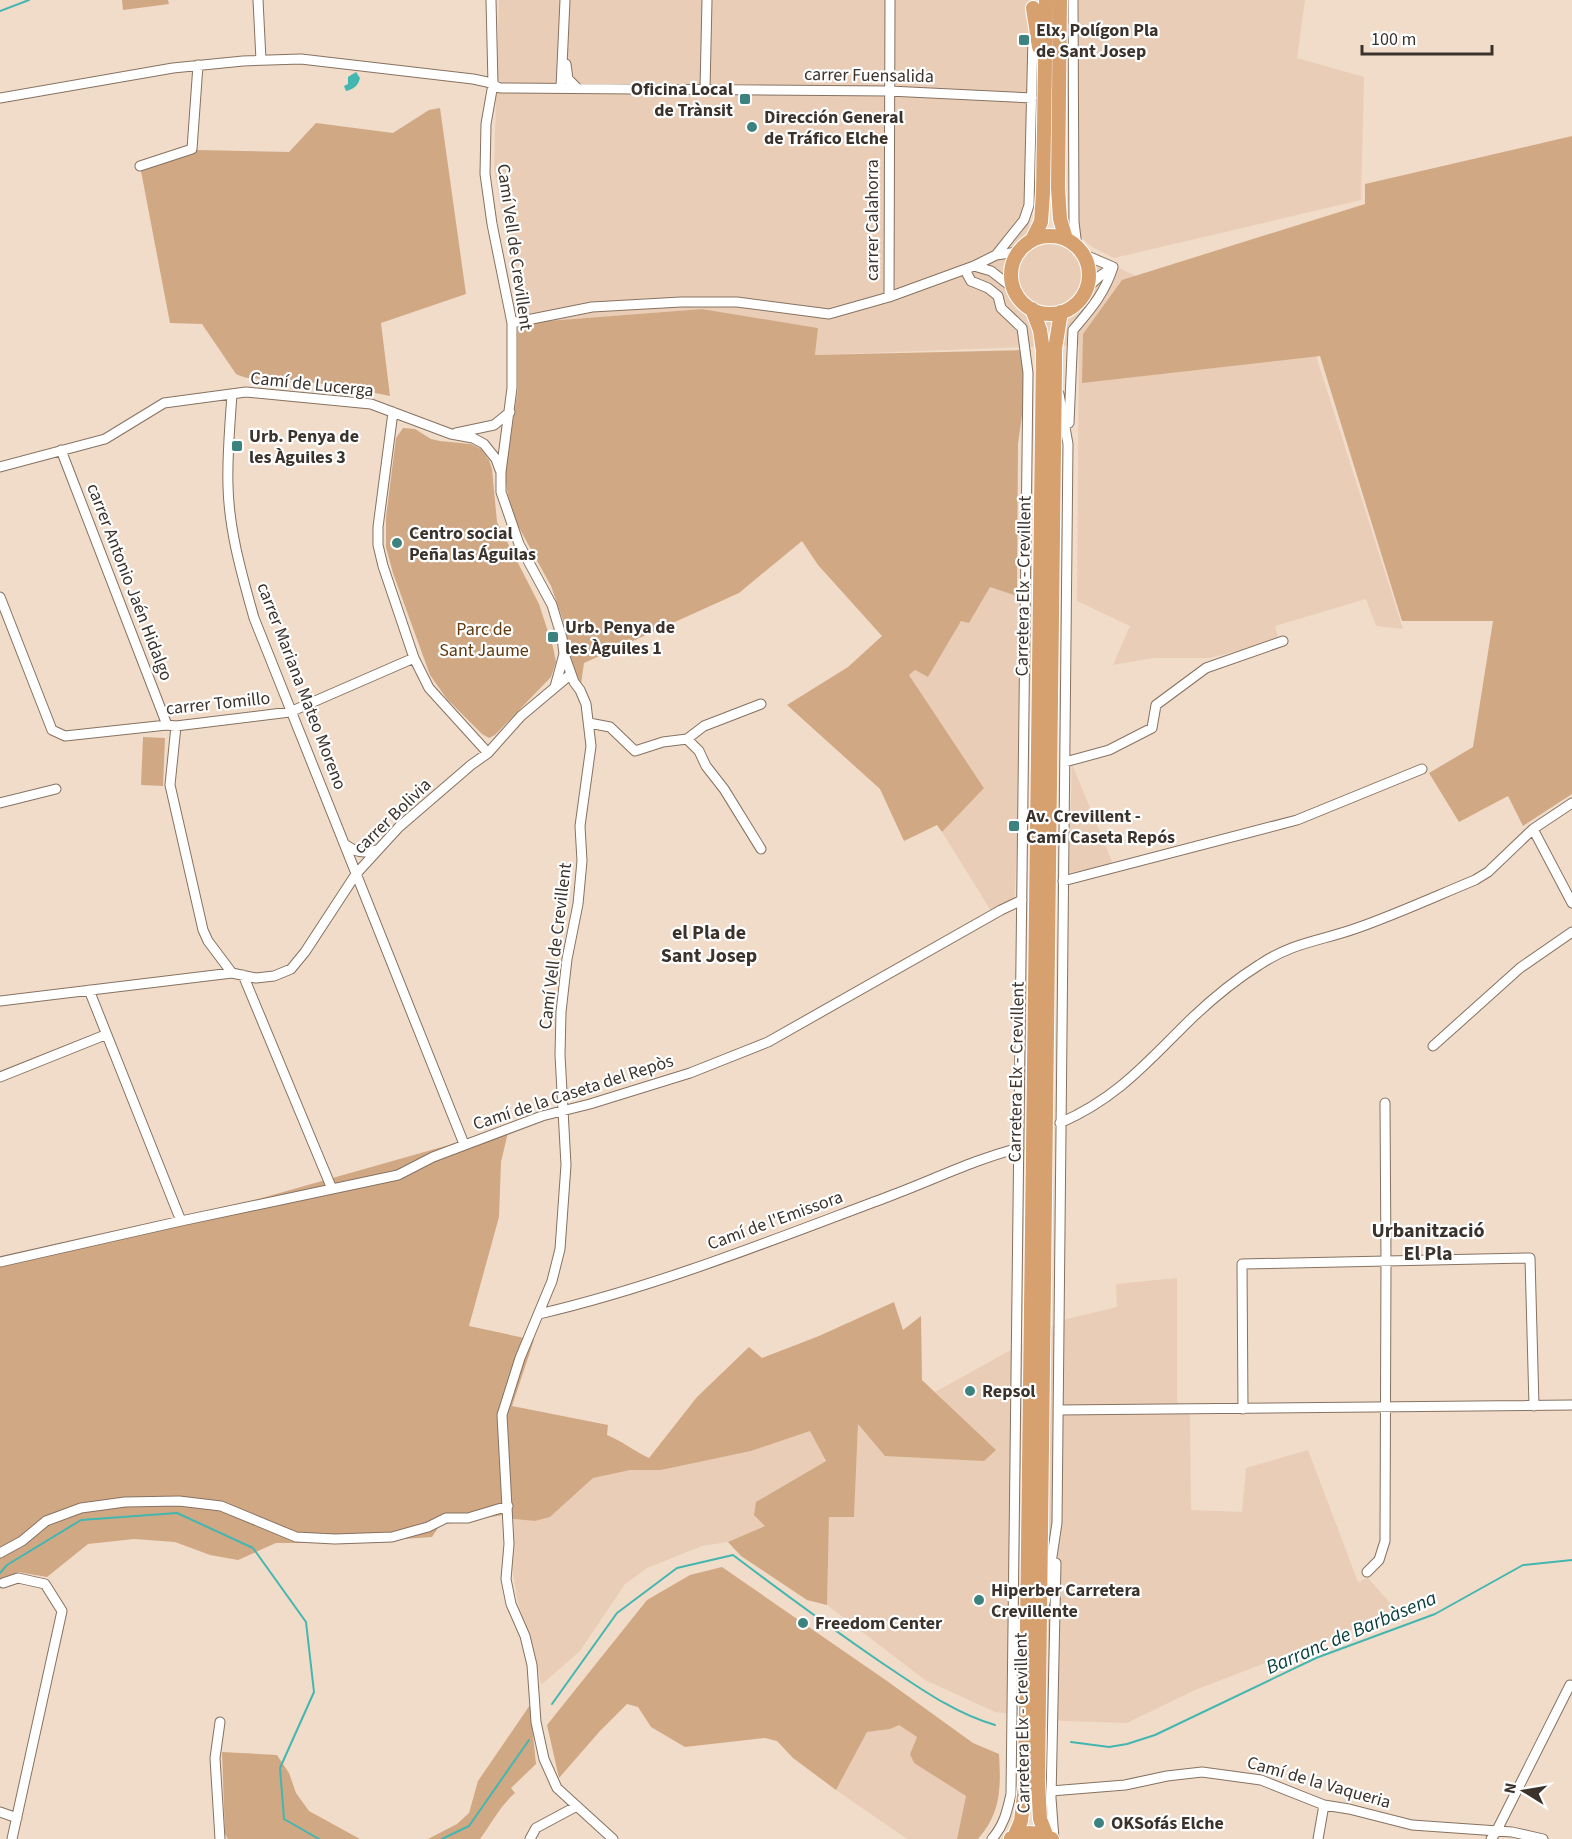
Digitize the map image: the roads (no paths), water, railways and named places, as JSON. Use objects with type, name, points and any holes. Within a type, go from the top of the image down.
[{"type":"highway","points":[[1046,0],[1041,222],[1032,240],[1018,252],[1011,272],[1013,288],[1022,302],[1040,313],[1061,312],[1078,301],[1087,288],[1089,270],[1060,219],[1058,188],[1060,0]]},
{"type":"highway","points":[[1033,4],[1045,86]]},
{"type":"highway","points":[[1032,240],[1046,236],[1075,246]]},
{"type":"highway","name":"Carretera Elx - Crevillent","points":[[1012,1837],[1021,1821],[1024,1805],[1026,1693],[1043,351],[1040,330],[1032,309]]},
{"type":"highway","name":"Carretera Elx - Crevillent","points":[[1051,1838],[1040,1819],[1038,1802],[1039,1644],[1055,349],[1061,312]]},
{"type":"highway","points":[[1012,1837],[1027,1832],[1051,1838]]},
{"type":"street","points":[[258,0],[261,60]]},
{"type":"street","name":"Camí Vell de Crevillent","points":[[491,0],[493,84],[486,124],[485,174],[492,224],[512,323],[513,388],[501,471],[501,492],[519,544],[552,605],[562,638],[564,654],[586,704],[591,746],[580,826],[582,861],[578,904],[567,959],[561,1012],[560,1055],[566,1165],[560,1249],[552,1281],[520,1359],[502,1415],[509,1544],[506,1578],[511,1604],[525,1636],[532,1665],[536,1722],[542,1750],[557,1788],[612,1839]]},
{"type":"street","points":[[565,0],[564,53],[568,80],[577,88]]},
{"type":"street","points":[[705,89],[707,0]]},
{"type":"street","name":"carrer Calahorra","points":[[889,297],[890,0]]},
{"type":"street","points":[[1073,0],[1075,246],[1113,267]]},
{"type":"street","points":[[996,255],[1024,220],[1029,205],[1033,4]]},
{"type":"street","points":[[561,88],[561,59],[564,53]]},
{"type":"street","name":"carrer Fuensalida","points":[[0,98],[198,65],[302,59],[474,79],[500,88],[890,91],[1032,98]]},
{"type":"street","points":[[140,166],[192,149],[198,65]]},
{"type":"street","points":[[512,323],[592,307],[681,302],[737,302],[829,314],[889,297],[969,268],[996,255],[1018,252]]},
{"type":"street","points":[[1087,288],[1113,267]]},
{"type":"street","points":[[1051,1838],[1057,1522],[1068,444],[1073,330],[1101,295],[1109,282],[1113,267]]},
{"type":"street","points":[[969,268],[991,271],[1013,288]]},
{"type":"street","points":[[969,268],[971,281],[988,288],[998,296],[1001,308],[1022,328],[1028,373],[1011,1794],[1007,1815],[992,1839]]},
{"type":"street","points":[[1055,368],[1068,444]]},
{"type":"street","name":"Camí de Lucerga","points":[[0,467],[105,439],[164,403],[246,392],[371,404],[451,434],[473,438],[488,446]]},
{"type":"street","name":"carrer Mariana Mateo Moreno","points":[[232,394],[228,488],[241,572],[254,618],[464,1144]]},
{"type":"street","points":[[393,412],[379,508],[378,545],[383,566],[414,658],[429,688],[488,753]]},
{"type":"street","points":[[451,434],[494,425],[510,412]]},
{"type":"street","points":[[486,427],[497,429],[506,440],[488,446],[501,471]]},
{"type":"street","points":[[1027,510],[1042,428]]},
{"type":"street","name":"carrer Antonio Jaén Hidalgo","points":[[61,450],[172,726]]},
{"type":"street","name":"carrer Tomillo","points":[[0,597],[52,730],[65,736],[290,712],[414,658]]},
{"type":"street","points":[[1065,762],[1109,750],[1152,728],[1156,705],[1206,668],[1283,641]]},
{"type":"street","points":[[555,689],[564,654]]},
{"type":"street","name":"carrer Bolivia","points":[[0,1001],[232,973],[256,978],[274,976],[291,969],[305,952],[356,874],[399,827],[488,753],[521,716],[571,674]]},
{"type":"street","points":[[589,723],[610,727],[635,751],[663,742],[687,739],[704,726],[761,704]]},
{"type":"street","points":[[172,726],[170,785],[203,930],[208,941],[232,973]]},
{"type":"street","points":[[687,739],[699,751],[760,849]]},
{"type":"street","points":[[1063,881],[1297,820],[1422,769]]},
{"type":"street","points":[[0,803],[56,789]]},
{"type":"street","points":[[1060,1123],[1087,1111],[1123,1085],[1192,1018],[1229,986],[1260,964],[1296,945],[1355,929],[1475,880],[1488,872],[1533,830],[1572,803]]},
{"type":"street","points":[[1533,830],[1572,903]]},
{"type":"street","points":[[345,845],[355,852],[366,853],[378,850]]},
{"type":"street","name":"Camí de la Caseta del Repòs","points":[[0,1262],[398,1175],[464,1144],[542,1116],[690,1072],[768,1042],[1022,900]]},
{"type":"street","points":[[1433,1046],[1520,968],[1563,936],[1572,932]]},
{"type":"street","points":[[243,975],[332,1189]]},
{"type":"street","points":[[88,990],[181,1221]]},
{"type":"street","points":[[0,1077],[105,1035]]},
{"type":"street","points":[[1367,1572],[1379,1560],[1384,1541],[1386,1262],[1384,1103]]},
{"type":"street","name":"Camí de l'Emissora","points":[[540,1314],[586,1303],[669,1276],[1019,1148]]},
{"type":"street","points":[[1243,1409],[1242,1264],[1530,1258],[1534,1406]]},
{"type":"street","points":[[1058,1410],[1572,1405]]},
{"type":"street","points":[[0,1553],[22,1541],[46,1521],[81,1508],[125,1502],[179,1501],[222,1506],[296,1537],[335,1539],[392,1537],[428,1527],[446,1518],[468,1518],[508,1506]]},
{"type":"street","points":[[1039,1644],[1057,1522]]},
{"type":"street","points":[[3,1583],[18,1578],[45,1584],[62,1611],[12,1839]]},
{"type":"street","points":[[1013,1588],[1026,1693]]},
{"type":"street","points":[[1494,1835],[1570,1685]]},
{"type":"street","points":[[220,1722],[215,1758],[220,1839]]},
{"type":"street","name":"Camí de la Vaqueria","points":[[1051,1791],[1125,1785],[1167,1776],[1202,1772],[1261,1780],[1324,1805],[1412,1825],[1543,1839]]},
{"type":"street","points":[[1317,1839],[1324,1805]]},
{"type":"street","points":[[530,1839],[536,1828],[577,1806]]},
{"type":"street","points":[[0,1812],[17,1818]]},
{"type":"water","points":[[356,72],[360,78],[358,83],[346,91],[344,86],[348,84],[348,77]]},
{"type":"waterway","points":[[0,11],[29,0]]},
{"type":"waterway","name":"Barranc de Barbàsena","points":[[0,1573],[7,1565],[81,1520],[177,1513],[253,1548],[306,1622],[314,1692],[280,1768],[284,1819],[319,1839]]},
{"type":"waterway","name":"Barranc de Barbàsena","points":[[552,1704],[617,1613],[677,1568],[733,1555],[844,1637],[922,1690],[950,1706],[995,1725]]},
{"type":"waterway","name":"Barranc de Barbàsena","points":[[1071,1742],[1109,1747],[1155,1735],[1316,1658],[1435,1614],[1523,1565],[1572,1560]]},
{"type":"waterway","name":"Barranc de Barbàsena","points":[[442,1839],[469,1826],[529,1740]]},
{"type":"place","name":"Elx, Polígon Pla de Sant Josep","points":[[1024,40]]},
{"type":"place","name":"Oficina Local de Trànsit","points":[[745,99]]},
{"type":"place","name":"Dirección General de Tráfico Elche","points":[[752,127]]},
{"type":"place","name":"Urb. Penya de les Àguiles 3","points":[[237,446]]},
{"type":"place","name":"Centro social Peña las Águilas","points":[[397,543]]},
{"type":"place","name":"Urb. Penya de les Àguiles 1","points":[[553,637]]},
{"type":"place","name":"Av. Crevillent - Camí Caseta Repós","points":[[1014,826]]},
{"type":"place","name":"Repsol","points":[[970,1391]]},
{"type":"place","name":"Hiperber Carretera Crevillente","points":[[979,1600]]},
{"type":"place","name":"Freedom Center","points":[[803,1623]]},
{"type":"place","name":"OKSofás Elche","points":[[1099,1823]]},
{"type":"district","name":"el Pla de Sant Josep","points":[[709,944]]},
{"type":"district","name":"Urbanització El Pla","points":[[1428,1242]]},
{"type":"park label","name":"Parc de Sant Jaume","points":[[484,639]]}]
